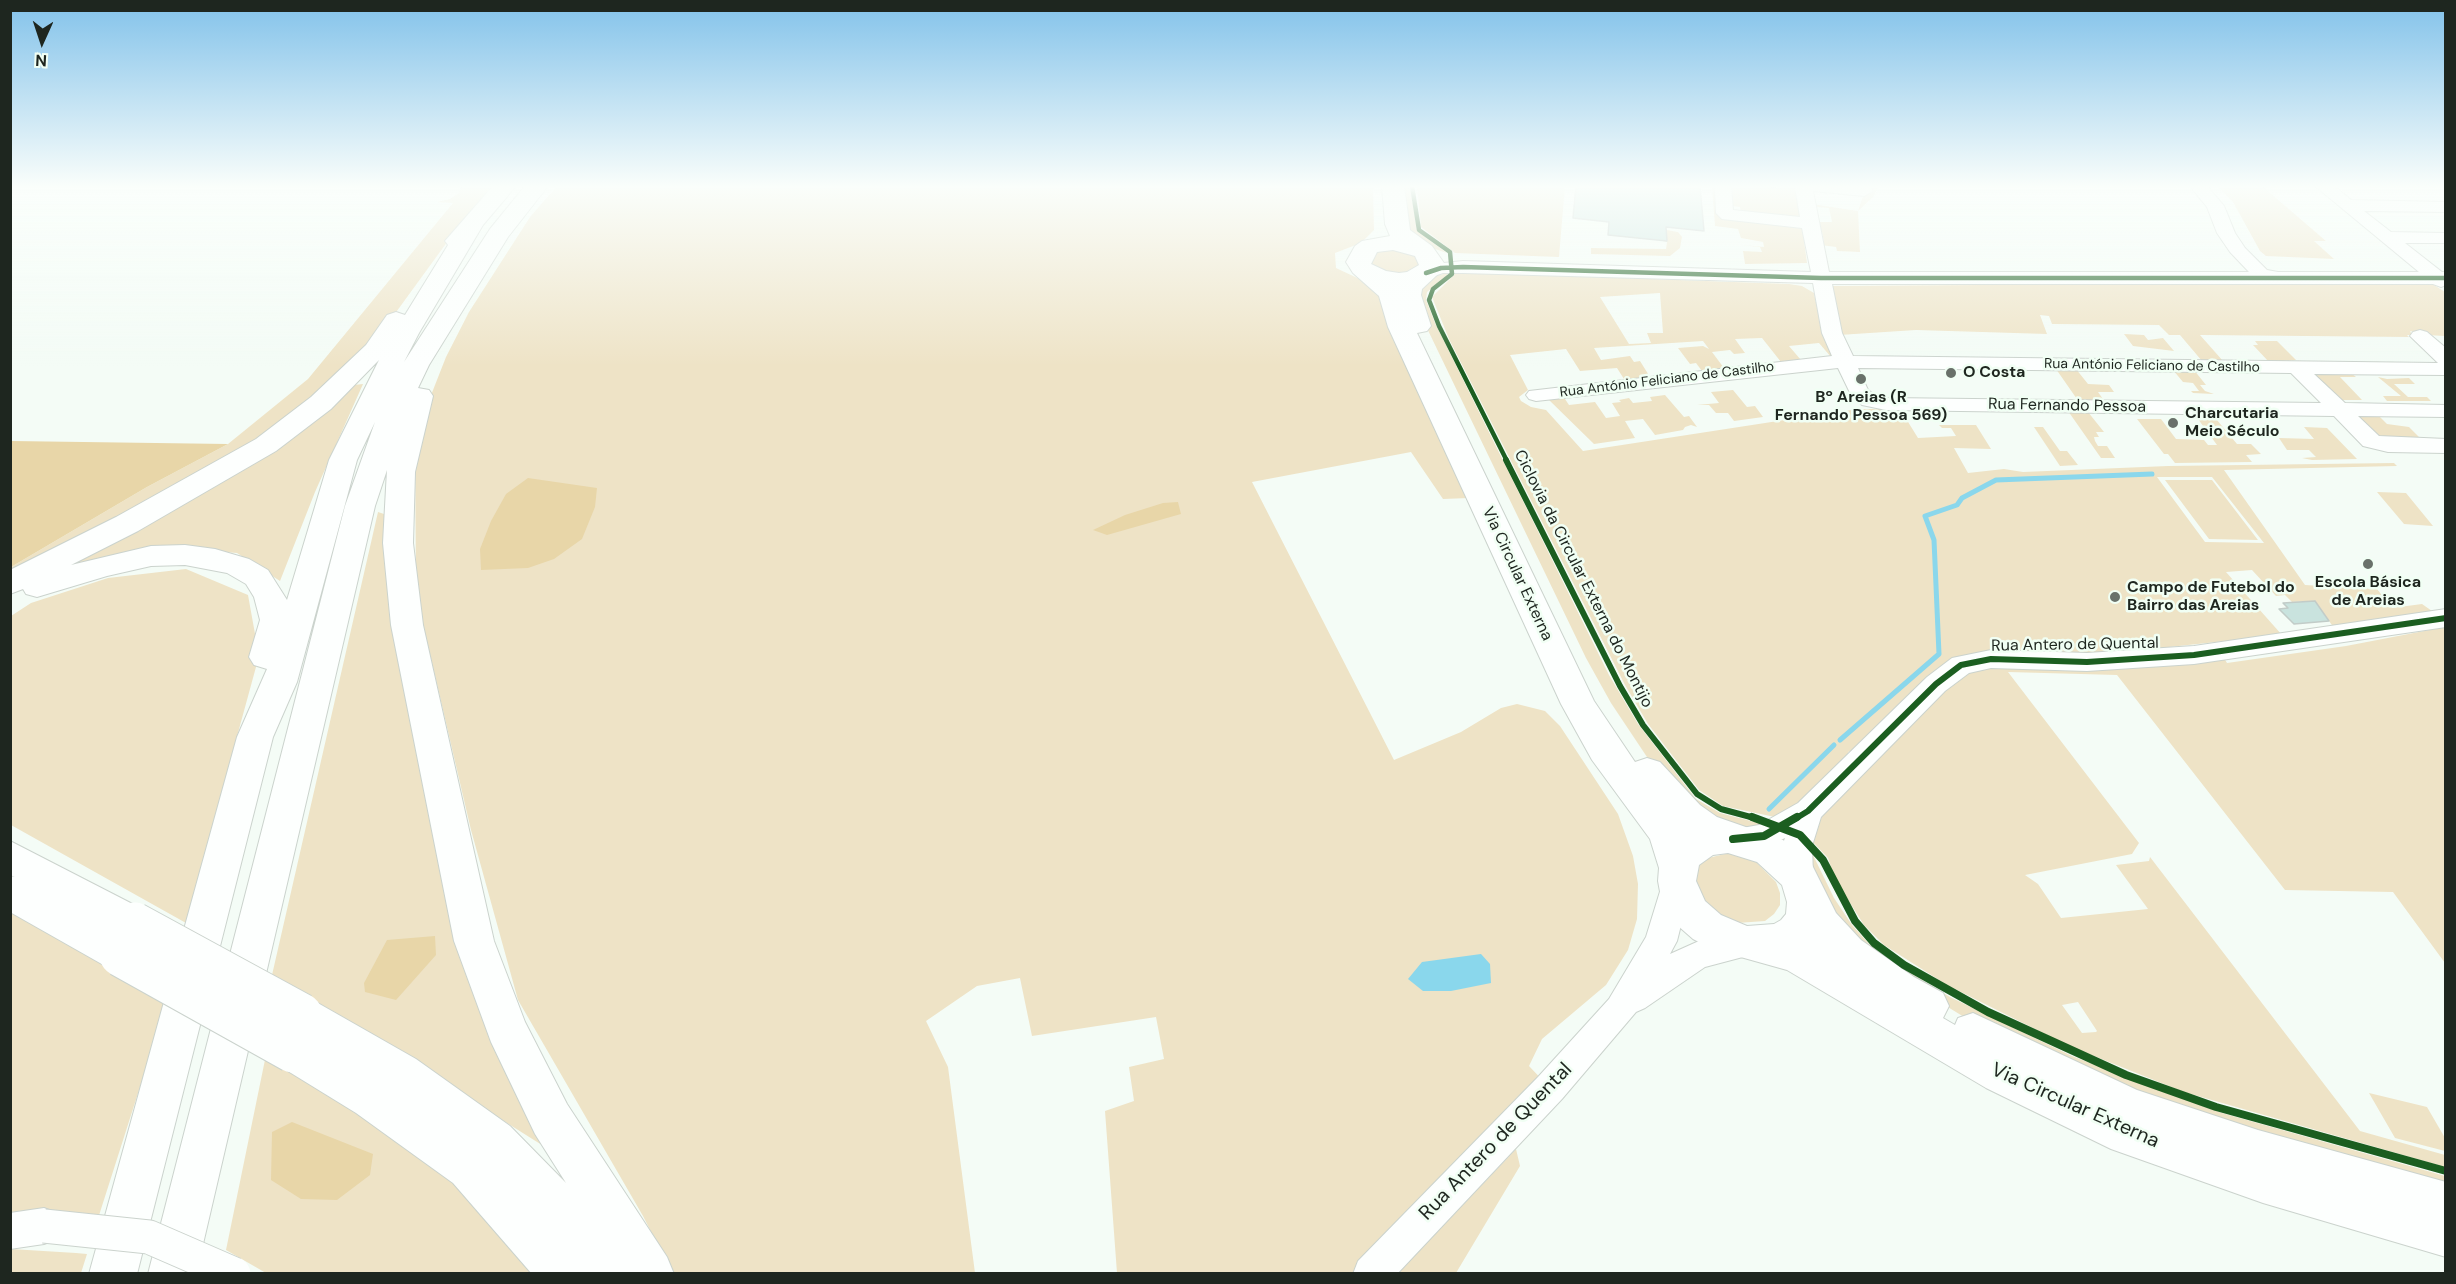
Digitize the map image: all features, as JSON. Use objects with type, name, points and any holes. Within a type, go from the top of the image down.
[{"type":"main road","points":[[10,583],[196,486],[266,445],[321,403],[375,350],[423,281],[454,246]]},
{"type":"main road","points":[[255,737],[280,682],[343,460],[406,333],[459,246]]},
{"type":"main road","points":[[172,1274],[360,506],[394,409],[416,365],[490,246]]},
{"type":"main road","points":[[1370,260],[1377,246]]},
{"type":"main road","points":[[1370,260],[1389,246]]},
{"type":"main road","points":[[1398,246],[1425,263]]},
{"type":"main road","points":[[1410,246],[1425,263]]},
{"type":"main road","points":[[1370,260],[1399,280],[1425,263]]},
{"type":"main road","name":"Via Circular Externa","points":[[1370,260],[1390,293],[1401,327],[1578,704],[1605,750],[1657,818],[1668,837],[1677,874]]},
{"type":"main road","name":"Via Circular Externa","points":[[1425,263],[1410,287],[1409,295],[1418,326],[1600,700],[1627,745],[1660,788],[1687,816],[1704,828],[1730,839]]},
{"type":"main road","points":[[456,299],[413,412],[401,472],[398,543],[407,625],[474,941],[506,1028],[551,1119],[650,1274]]},
{"type":"main road","points":[[10,598],[58,578],[151,556],[185,555],[215,559],[257,576],[270,595],[276,620],[261,680],[255,737],[113,1274]]},
{"type":"main road","points":[[1730,839],[1770,851],[1800,880],[1807,902],[1805,919],[1795,932],[1780,940],[1753,943],[1726,937],[1707,927],[1686,905],[1677,874],[1684,855],[1695,846],[1710,840],[1730,839]]},
{"type":"main road","points":[[10,856],[127,939],[297,1033],[401,1073],[494,1141],[606,1259],[615,1274]]},
{"type":"main road","name":"Via Circular Externa","points":[[1800,880],[1822,925],[1847,952],[1899,990],[2009,1052],[2129,1108],[2258,1152],[2445,1205]]},
{"type":"main road","points":[[10,892],[127,939]]},
{"type":"main road","name":"Via Circular Externa","points":[[1753,943],[1800,957],[2001,1074],[2127,1134],[2263,1180],[2445,1233]]},
{"type":"main road","points":[[297,1033],[372,1098],[469,1167],[564,1274]]},
{"type":"street","points":[[1814,246],[1832,333],[1844,362]]},
{"type":"street","points":[[2235,246],[2261,274],[2274,277]]},
{"type":"street","points":[[2398,246],[2440,277]]},
{"type":"street","points":[[1425,263],[1441,268],[1820,275],[2440,277]]},
{"type":"street","points":[[1820,275],[2255,267],[2440,277]]},
{"type":"street","points":[[2138,277],[2172,273],[2251,273],[2255,267]]},
{"type":"street","points":[[2420,336],[2445,359]]},
{"type":"street","name":"Rua António Feliciano de Castilho","points":[[1536,395],[1844,362],[2445,369]]},
{"type":"street","name":"Rua Fernando Pessoa","points":[[1844,362],[1859,393],[1869,401],[1886,404],[2445,411]]},
{"type":"street","points":[[2297,368],[2366,437],[2377,443],[2442,450]]},
{"type":"street","name":"Rua Antero de Quental","points":[[1730,839],[1764,836],[1808,811],[1936,684],[1961,664],[1991,659],[2087,662],[2194,655],[2445,618]]},
{"type":"street","name":"Rua Antero de Quental","points":[[1800,880],[1797,846],[1808,811]]},
{"type":"street","points":[[1620,1010],[1661,941],[1677,874]]},
{"type":"street","points":[[1620,1010],[1681,964],[1700,955],[1753,943]]},
{"type":"street","name":"Rua Antero de Quental","points":[[1371,1274],[1550,1088],[1620,1010]]},
{"type":"street","points":[[27,1228],[149,1237],[234,1274]]},
{"type":"shaded area","points":[[418,246],[444,246],[370,348],[261,444],[11,577],[11,567],[147,487],[228,444],[308,379]]},
{"type":"shaded area","points":[[511,246],[1353,246],[1335,253],[1336,268],[1366,282],[1378,291],[1469,498],[1443,499],[1411,452],[1252,482],[1394,760],[1461,732],[1501,708],[1517,704],[1545,711],[1560,726],[1618,814],[1633,856],[1638,884],[1637,919],[1628,950],[1606,985],[1542,1039],[1529,1066],[1550,1088],[1371,1273],[1117,1273],[1105,1111],[1134,1101],[1129,1067],[1164,1059],[1156,1017],[1032,1036],[1020,978],[977,986],[926,1021],[948,1067],[975,1273],[672,1273],[643,1216],[518,1000],[471,830],[416,594],[415,436],[446,357],[469,312]]},
{"type":"shaded area","points":[[1428,246],[1437,246],[1447,253]]},
{"type":"shaded area","points":[[1446,246],[1560,246],[1559,257],[1455,253]]},
{"type":"shaded area","points":[[1666,246],[1680,246],[1670,256],[1591,254],[1591,248],[1666,249]]},
{"type":"shaded area","points":[[1750,246],[1805,246],[1807,263],[1745,264],[1743,251],[1762,252],[1760,247]]},
{"type":"shaded area","points":[[1828,246],[1860,246],[1860,252],[1837,251],[1836,247]]},
{"type":"shaded area","points":[[2257,246],[2319,246],[2334,259],[2266,256]]},
{"type":"shaded area","points":[[1386,248],[1415,255],[1419,264],[1411,271],[1395,274],[1372,268],[1368,256]]},
{"type":"shaded area","points":[[1457,272],[1789,284],[1802,286],[1814,293],[1823,336],[1835,356],[1831,357],[1819,343],[1789,346],[1801,360],[1781,362],[1762,338],[1735,339],[1745,353],[1734,354],[1730,350],[1712,352],[1724,368],[1702,371],[1696,363],[1690,364],[1678,348],[1703,346],[1709,349],[1703,341],[1594,348],[1601,360],[1630,356],[1634,362],[1640,361],[1650,377],[1624,379],[1617,368],[1580,371],[1566,349],[1510,355],[1528,390],[1519,397],[1521,401],[1531,407],[1546,410],[1583,451],[1859,409],[1900,409],[1918,438],[1956,436],[1951,428],[1942,428],[1939,425],[1976,425],[1991,449],[1954,448],[1968,473],[2004,469],[2023,472],[2168,466],[2394,463],[2397,466],[2224,470],[2305,585],[2377,589],[2392,608],[2422,604],[2432,611],[2334,628],[2315,601],[2292,602],[2285,595],[2276,596],[2252,570],[2226,572],[2282,635],[2169,647],[2144,654],[1979,655],[1858,749],[1848,752],[1849,756],[1789,820],[1723,806],[1699,790],[1648,724],[1625,685],[1449,339],[1432,297]],"holes":[[[1660,293],[1663,333],[1647,333],[1651,343],[1629,344],[1600,297]],[[2157,477],[2212,477],[2264,543],[2205,542]]]},
{"type":"shaded area","points":[[1448,273],[1427,292],[1426,300],[1435,323],[1609,675],[1638,724],[1696,799],[1720,813],[1770,826],[1750,830],[1713,822],[1649,760],[1611,703],[1586,658],[1423,320],[1417,292],[1435,276]]},
{"type":"shaded area","points":[[2280,283],[2434,285],[2445,292],[2445,336],[2410,331],[2412,335],[2407,335],[2409,337],[2200,335],[2223,361],[2202,361],[2180,335],[2169,335],[2159,325],[2052,324],[2049,316],[2040,315],[2047,334],[1916,330],[1839,335],[1830,286]]},
{"type":"shaded area","points":[[2124,334],[2144,335],[2148,340],[2163,338],[2174,351],[2133,346]]},
{"type":"shaded area","points":[[2255,341],[2277,341],[2296,360],[2269,362],[2253,345],[2258,345]]},
{"type":"shaded area","points":[[2056,369],[2076,369],[2088,384],[2109,385],[2114,392],[2098,392],[2105,402],[2079,402]]},
{"type":"shaded area","points":[[2173,370],[2194,370],[2206,385],[2200,385],[2205,391],[2214,394],[2193,393],[2191,391],[2199,391],[2193,383],[2183,382]]},
{"type":"shaded area","points":[[2351,373],[2356,377],[2340,377],[2362,400],[2338,400],[2314,375]]},
{"type":"shaded area","points":[[2378,377],[2409,378],[2415,384],[2394,384],[2408,397],[2427,397],[2431,401],[2387,401],[2383,396],[2401,396]]},
{"type":"shaded area","points":[[363,384],[315,492],[280,581],[237,553],[176,548],[41,574],[354,385]]},
{"type":"shaded area","points":[[1733,390],[1747,407],[1755,406],[1763,417],[1734,421],[1728,413],[1716,413],[1709,405],[1697,405],[1719,403],[1711,392]]},
{"type":"shaded area","points":[[1665,395],[1684,417],[1689,416],[1697,427],[1691,425],[1683,430],[1655,435],[1643,419],[1625,421],[1635,438],[1594,444],[1548,399],[1563,396],[1569,405],[1595,402],[1606,418],[1620,416],[1612,403],[1621,402],[1619,400],[1629,398],[1633,403],[1652,401],[1650,397]]},
{"type":"shaded area","points":[[2068,411],[2088,412],[2104,432],[2096,432],[2099,437],[2094,437],[2095,441],[2098,446],[2107,446],[2115,458],[2101,458]]},
{"type":"shaded area","points":[[2378,415],[2387,424],[2409,427],[2422,440],[2376,438],[2357,416]]},
{"type":"shaded area","points":[[2137,419],[2161,419],[2176,439],[2204,440],[2208,445],[2217,445],[2198,419],[2217,420],[2237,444],[2251,444],[2261,454],[2246,455],[2252,462],[2175,463],[2168,454],[2164,454]]},
{"type":"shaded area","points":[[2034,427],[2043,427],[2060,451],[2067,451],[2078,465],[2060,466]]},
{"type":"shaded area","points":[[2304,427],[2327,428],[2357,459],[2312,460],[2302,458],[2316,457],[2309,450],[2287,450],[2279,438],[2314,439]]},
{"type":"shaded area","points":[[11,441],[228,444],[147,487],[11,567]]},
{"type":"shaded area","points":[[528,478],[597,488],[595,507],[582,539],[554,559],[528,568],[481,570],[480,549],[491,521],[506,494]]},
{"type":"shaded area","points":[[2165,480],[2212,480],[2258,540],[2209,539]]},
{"type":"shaded area","points":[[2377,492],[2406,493],[2433,526],[2404,524]]},
{"type":"shaded area","points":[[1178,502],[1181,514],[1107,535],[1093,530],[1125,515],[1163,503]]},
{"type":"shaded area","points":[[378,512],[390,516],[391,603],[553,1152],[272,975]]},
{"type":"shaded area","points":[[186,569],[248,595],[259,656],[186,923],[11,825],[11,616],[31,603],[108,578]]},
{"type":"shaded area","points":[[2445,627],[2445,963],[2393,892],[2285,890],[2117,675],[2008,672],[2139,843],[2132,854],[2025,875],[2038,884],[2061,918],[2148,909],[2116,865],[2149,861],[2150,857],[2360,1131],[2445,1155],[2445,1167],[2184,1092],[2069,1046],[1947,985],[1884,945],[1864,925],[1835,879],[1828,858],[1810,839],[1823,815],[1937,693],[1966,671],[1980,667],[2224,658],[2227,663],[2346,646]],"holes":[[[2078,1002],[2097,1031],[2082,1033],[2062,1005]]]},
{"type":"shaded area","points":[[1729,853],[1756,862],[1776,882],[1780,893],[1780,905],[1765,921],[1737,923],[1710,910],[1694,888],[1696,866],[1704,859]]},
{"type":"shaded area","points":[[1813,855],[1834,898],[1852,925],[1869,944],[1894,963],[1950,997],[2072,1056],[2222,1113],[2445,1176],[2445,1191],[2230,1130],[1969,1020],[1884,968],[1821,898],[1811,860]]},
{"type":"shaded area","points":[[10,892],[170,993],[94,1231],[11,1231]]},
{"type":"shaded area","points":[[435,936],[436,955],[396,1000],[365,992],[364,983],[387,940]]},
{"type":"shaded area","points":[[267,1050],[472,1185],[535,1273],[266,1273],[226,1250]]},
{"type":"shaded area","points":[[2369,1093],[2427,1107],[2445,1138],[2445,1151],[2395,1138]]},
{"type":"shaded area","points":[[292,1122],[373,1154],[370,1175],[337,1200],[301,1199],[271,1180],[272,1132]]},
{"type":"shaded area","points":[[1516,1149],[1520,1166],[1456,1273],[1397,1274]]},
{"type":"shaded area","points":[[11,1249],[87,1254],[81,1273],[11,1273]]},
{"type":"water","points":[[1481,954],[1490,964],[1491,983],[1451,991],[1423,991],[1408,979],[1422,962]]},
{"type":"building","points":[[2315,601],[2329,621],[2294,624],[2279,609],[2288,608],[2283,603]]},
{"type":"waterway","points":[[1840,740],[1939,654],[1934,540],[1925,516],[1957,505],[1962,498],[1996,480],[2152,474]]},
{"type":"waterway","points":[[1769,809],[1834,745]]},
{"type":"cycle path","name":"Ciclovia da Circular Externa do Montijo","points":[[1441,246],[1450,252],[1452,274],[1433,289],[1429,300],[1439,326],[1620,686],[1643,725],[1697,794],[1721,809],[1767,821],[1800,835],[1823,860],[1835,887],[1855,921],[1874,943],[1904,965],[1988,1012],[2126,1075],[2216,1107],[2446,1171]]},
{"type":"cycle path","points":[[1426,273],[1441,268],[1463,267],[1821,278],[2446,278]]},
{"type":"cycle path","points":[[1733,839],[1764,836],[1808,811],[1936,684],[1961,665],[1991,659],[2087,662],[2194,655],[2446,618]]},
{"type":"place","name":"O Costa","points":[[1951,373]]},
{"type":"place","name":"Bº Areias (R Fernando Pessoa 569)","points":[[1861,379]]},
{"type":"place","name":"Charcutaria Meio Século","points":[[2173,423]]},
{"type":"place","name":"Escola Básica de Areias","points":[[2368,564]]},
{"type":"place","name":"Campo de Futebol do Bairro das Areias","points":[[2115,597]]}]
